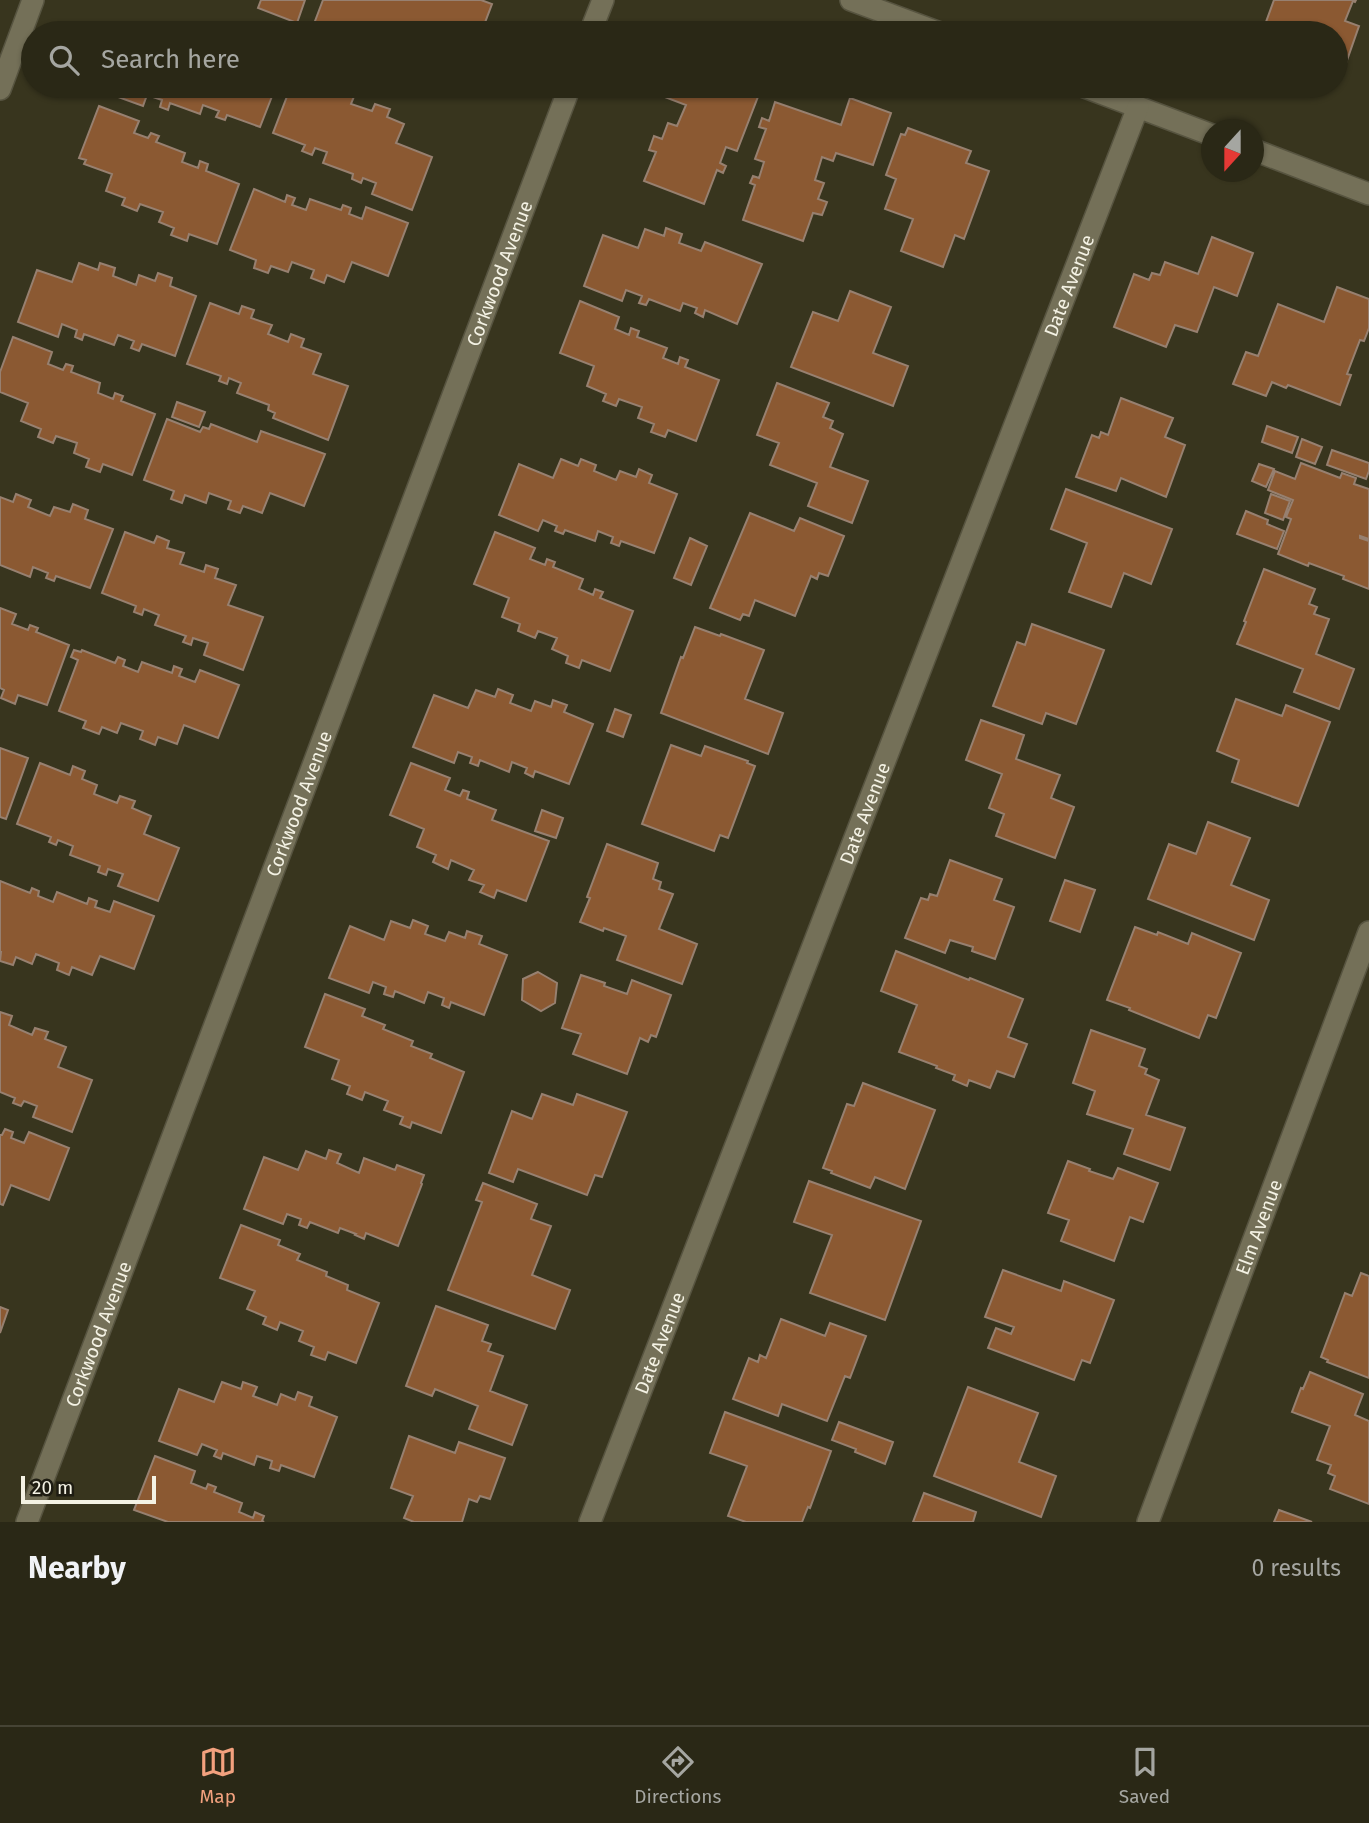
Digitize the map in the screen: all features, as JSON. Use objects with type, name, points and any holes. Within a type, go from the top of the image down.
[{"type":"street","points":[[25,21],[33,0]]},
{"type":"street","points":[[595,21],[603,0]]},
{"type":"street","points":[[851,0],[908,21]]},
{"type":"street","points":[[0,89],[21,32]]},
{"type":"street","name":"Corkwood Avenue","points":[[27,1522],[565,98]]},
{"type":"street","points":[[1114,98],[1201,131]]},
{"type":"street","name":"Date Avenue","points":[[590,1522],[1138,107]]},
{"type":"street","points":[[1264,154],[1369,194]]},
{"type":"street","name":"Elm Avenue","points":[[1148,1522],[1369,932]]},
{"type":"building","points":[[261,0],[305,0],[298,21],[258,8]]},
{"type":"building","points":[[323,0],[481,0],[492,4],[486,21],[315,21]]},
{"type":"building","points":[[1274,0],[1356,0],[1353,1],[1345,21],[1266,21]]},
{"type":"building","points":[[1348,22],[1359,26],[1348,57]]},
{"type":"building","points":[[121,98],[146,98],[143,106]]},
{"type":"building","points":[[156,98],[271,98],[260,127],[227,115],[225,120],[216,117],[219,111],[203,105],[200,114],[170,103],[168,110],[160,107],[162,100]]},
{"type":"building","points":[[286,98],[353,98],[351,104],[372,111],[375,104],[390,109],[387,117],[404,124],[396,143],[432,157],[412,210],[372,194],[376,183],[363,178],[361,183],[352,179],[353,174],[323,163],[327,152],[315,148],[312,155],[302,151],[305,145],[273,133]]},
{"type":"building","points":[[667,98],[757,98],[737,151],[726,147],[720,163],[726,166],[723,173],[717,170],[704,204],[644,181],[656,152],[649,150],[654,136],[662,139],[668,123],[677,126],[686,105]]},
{"type":"building","points":[[850,98],[891,113],[873,165],[836,153],[833,161],[822,157],[815,180],[824,183],[818,199],[827,202],[822,215],[813,213],[803,241],[743,220],[755,185],[750,183],[753,176],[759,178],[764,162],[755,159],[766,129],[759,127],[762,118],[769,121],[775,102],[841,125]]},
{"type":"building","points":[[99,106],[139,121],[134,133],[148,138],[151,133],[159,136],[156,142],[185,153],[182,162],[198,168],[200,161],[208,164],[206,171],[239,184],[217,244],[189,234],[187,241],[171,235],[174,228],[159,222],[163,212],[140,204],[137,211],[122,205],[125,198],[106,191],[112,174],[84,164],[86,160],[79,158]]},
{"type":"building","points":[[908,128],[971,151],[966,163],[989,171],[964,239],[955,235],[943,267],[901,251],[913,219],[885,209],[896,179],[886,175],[901,134],[905,135]]},
{"type":"building","points":[[254,189],[285,202],[287,195],[295,198],[292,205],[306,210],[310,199],[341,210],[343,205],[351,208],[349,214],[362,219],[366,207],[408,223],[388,276],[352,262],[344,282],[327,275],[324,283],[311,278],[314,270],[292,262],[288,272],[271,266],[268,273],[254,268],[256,260],[230,250]]},
{"type":"building","points":[[666,228],[682,234],[679,243],[701,251],[705,242],[762,264],[737,324],[705,310],[703,317],[695,313],[697,308],[683,303],[680,311],[649,299],[646,305],[639,303],[642,296],[626,290],[622,301],[584,286],[603,235],[638,248],[645,229],[664,236]]},
{"type":"building","points":[[1212,237],[1253,253],[1237,296],[1214,287],[1197,332],[1175,325],[1166,347],[1114,327],[1134,274],[1149,280],[1152,273],[1160,275],[1165,262],[1198,274]]},
{"type":"building","points":[[79,263],[98,270],[100,263],[115,268],[113,276],[136,285],[139,275],[155,281],[158,273],[172,278],[170,286],[196,296],[175,356],[142,344],[139,351],[131,348],[134,341],[118,335],[114,345],[84,334],[82,340],[75,337],[77,330],[62,324],[58,337],[18,322],[37,270],[72,282]]},
{"type":"building","points":[[1337,287],[1369,299],[1369,328],[1364,341],[1360,340],[1347,374],[1351,375],[1340,405],[1288,385],[1286,388],[1272,382],[1266,396],[1233,384],[1246,352],[1258,356],[1278,304],[1324,322]]},
{"type":"building","points":[[850,291],[891,307],[873,353],[908,366],[893,406],[791,367],[813,312],[838,321]]},
{"type":"building","points":[[580,301],[619,317],[615,329],[629,335],[631,328],[639,331],[637,337],[667,348],[663,358],[678,364],[680,357],[688,360],[685,367],[719,380],[696,441],[668,430],[665,437],[651,432],[654,424],[638,418],[642,407],[619,399],[616,406],[603,401],[606,394],[587,386],[594,366],[560,353]]},
{"type":"building","points":[[210,303],[239,314],[242,306],[254,310],[251,318],[272,325],[268,334],[288,342],[291,334],[304,339],[301,347],[321,354],[313,374],[348,386],[328,440],[273,418],[275,413],[268,410],[269,405],[237,393],[241,383],[229,378],[227,384],[219,381],[221,376],[187,364]]},
{"type":"building","points":[[13,337],[52,352],[48,364],[63,370],[66,364],[73,366],[71,372],[100,383],[98,393],[113,399],[115,393],[123,396],[121,401],[155,414],[132,475],[103,464],[100,472],[86,467],[89,459],[74,453],[77,443],[56,436],[53,443],[38,437],[41,429],[21,421],[28,403],[0,392],[0,372]]},
{"type":"building","points":[[777,383],[829,403],[823,417],[833,421],[830,428],[843,434],[830,467],[868,481],[852,523],[808,506],[817,483],[770,465],[779,443],[757,435]]},
{"type":"building","points":[[1121,398],[1173,418],[1165,437],[1185,445],[1166,497],[1121,478],[1116,491],[1076,477],[1092,435],[1099,438],[1101,432],[1108,435]]},
{"type":"building","points":[[177,402],[205,412],[199,427],[172,417]]},
{"type":"building","points":[[167,419],[200,432],[203,427],[209,429],[211,424],[257,442],[261,431],[325,454],[304,506],[270,493],[262,513],[243,506],[240,513],[228,509],[231,501],[209,493],[206,503],[185,495],[182,503],[171,499],[174,491],[144,480]]},
{"type":"building","points":[[1267,426],[1298,437],[1292,453],[1262,442]]},
{"type":"building","points":[[1302,439],[1322,447],[1315,464],[1296,457]]},
{"type":"building","points":[[1332,450],[1369,463],[1366,479],[1327,465]]},
{"type":"building","points":[[561,459],[578,466],[581,459],[596,465],[594,471],[616,480],[620,471],[636,477],[639,469],[652,475],[649,483],[677,494],[654,553],[621,541],[619,546],[611,543],[613,537],[598,531],[595,541],[565,530],[563,534],[555,531],[557,526],[543,520],[538,531],[499,515],[519,464],[553,478]]},
{"type":"building","points":[[1301,463],[1340,478],[1342,473],[1356,478],[1354,484],[1369,489],[1369,539],[1360,538],[1369,541],[1369,589],[1343,579],[1344,576],[1278,554],[1291,519],[1286,517],[1293,500],[1268,490],[1275,471],[1295,479]]},
{"type":"building","points":[[1259,464],[1274,469],[1266,487],[1252,481]]},
{"type":"building","points":[[1066,489],[1172,529],[1151,584],[1124,573],[1111,607],[1069,592],[1087,543],[1051,529]]},
{"type":"building","points":[[16,494],[31,500],[28,507],[50,516],[54,507],[70,512],[73,504],[88,510],[85,519],[113,529],[90,588],[56,576],[54,581],[46,578],[48,573],[33,567],[30,577],[0,565],[0,497],[13,502]]},
{"type":"building","points":[[1271,494],[1290,501],[1283,520],[1265,513]]},
{"type":"building","points":[[1246,511],[1268,520],[1267,524],[1284,531],[1277,549],[1237,534]]},
{"type":"building","points":[[750,513],[794,531],[800,518],[844,536],[828,576],[819,573],[817,579],[811,576],[795,616],[755,600],[749,616],[743,614],[740,620],[710,608]]},
{"type":"building","points":[[125,532],[154,543],[157,536],[169,541],[167,548],[184,553],[180,564],[204,572],[206,565],[218,569],[215,578],[236,585],[228,605],[263,617],[243,670],[204,655],[208,643],[193,638],[191,645],[183,642],[186,636],[155,625],[159,615],[144,609],[142,615],[134,612],[136,606],[102,593]]},
{"type":"building","points":[[495,532],[535,548],[530,559],[545,565],[547,559],[555,562],[553,567],[583,579],[579,589],[593,595],[595,589],[603,592],[600,598],[633,611],[610,671],[582,660],[579,668],[566,663],[568,656],[552,649],[557,638],[538,631],[535,638],[518,631],[520,624],[502,617],[509,598],[474,584]]},
{"type":"building","points":[[690,538],[707,546],[691,585],[674,578]]},
{"type":"building","points":[[1264,569],[1315,589],[1309,604],[1317,607],[1314,614],[1329,619],[1316,654],[1354,669],[1339,709],[1294,692],[1303,669],[1237,644]]},
{"type":"building","points":[[0,608],[16,614],[12,624],[28,630],[30,625],[38,628],[36,632],[69,645],[47,705],[18,695],[15,704],[1,698],[4,690],[0,688]]},
{"type":"building","points":[[1032,624],[1104,650],[1076,724],[1046,713],[1042,724],[993,706],[1017,642],[1025,645]]},
{"type":"building","points":[[695,627],[764,650],[745,699],[783,713],[768,754],[661,713]]},
{"type":"building","points":[[74,650],[82,650],[115,663],[118,657],[125,660],[123,666],[138,672],[142,662],[172,673],[174,666],[182,669],[179,676],[195,682],[200,670],[239,685],[218,738],[184,725],[177,744],[158,737],[155,745],[140,739],[143,731],[121,723],[117,733],[102,727],[99,734],[83,728],[86,721],[59,711],[78,660],[71,657]]},
{"type":"building","points":[[498,689],[513,695],[510,703],[531,711],[535,701],[551,707],[553,700],[567,705],[564,712],[593,724],[569,784],[535,771],[533,777],[525,773],[527,768],[512,762],[509,772],[480,760],[478,766],[470,763],[472,757],[458,752],[454,763],[413,747],[434,695],[468,708],[476,690],[495,697]]},
{"type":"building","points":[[1236,699],[1282,716],[1286,705],[1330,722],[1298,806],[1232,782],[1239,760],[1217,751]]},
{"type":"building","points":[[615,709],[631,715],[623,737],[607,731]]},
{"type":"building","points":[[981,720],[1024,735],[1016,759],[1060,775],[1051,798],[1074,807],[1055,858],[996,836],[1004,814],[989,808],[1002,774],[966,760]]},
{"type":"building","points":[[671,745],[701,756],[705,746],[755,766],[728,838],[720,835],[714,851],[642,824]]},
{"type":"building","points":[[0,748],[28,758],[6,819],[0,817]]},
{"type":"building","points":[[40,763],[70,775],[73,766],[85,771],[82,779],[97,785],[94,794],[117,803],[120,796],[135,801],[132,808],[151,816],[144,834],[179,848],[158,901],[118,886],[123,874],[108,869],[106,875],[98,872],[100,866],[70,855],[73,846],[58,840],[56,845],[49,842],[51,837],[17,824]]},
{"type":"building","points":[[411,763],[450,778],[445,790],[460,796],[463,790],[469,792],[467,799],[496,810],[492,820],[549,841],[526,901],[497,890],[494,898],[480,892],[484,885],[469,880],[474,870],[451,860],[448,869],[433,862],[436,855],[417,847],[424,829],[390,815]]},
{"type":"building","points":[[542,810],[563,818],[556,838],[535,831]]},
{"type":"building","points":[[1208,822],[1250,838],[1231,885],[1269,900],[1254,940],[1148,899],[1169,844],[1196,854]]},
{"type":"building","points":[[607,844],[658,863],[653,879],[661,882],[659,889],[673,894],[659,929],[697,944],[682,984],[617,960],[626,936],[580,922]]},
{"type":"building","points":[[950,860],[1002,879],[994,900],[1014,907],[995,959],[972,951],[973,947],[950,940],[945,953],[905,938],[921,898],[928,900],[930,894],[937,896]]},
{"type":"building","points":[[1065,880],[1095,890],[1080,932],[1050,921]]},
{"type":"building","points":[[0,881],[30,893],[32,888],[39,891],[38,896],[53,902],[57,892],[87,904],[89,898],[97,901],[95,907],[110,912],[114,901],[154,916],[134,969],[100,956],[92,975],[72,967],[69,975],[57,970],[59,963],[36,954],[32,964],[16,957],[13,965],[0,961]]},
{"type":"building","points":[[413,920],[428,926],[425,934],[445,941],[449,932],[465,938],[467,931],[482,936],[479,944],[507,955],[484,1015],[451,1002],[449,1008],[442,1005],[444,998],[428,992],[424,1003],[395,991],[393,997],[384,994],[386,987],[373,982],[369,993],[329,978],[350,926],[384,940],[391,921],[410,928]]},
{"type":"building","points":[[1135,927],[1157,935],[1158,932],[1188,944],[1192,933],[1241,953],[1216,1018],[1208,1015],[1199,1038],[1107,1000]]},
{"type":"building","points":[[896,951],[1023,999],[1008,1037],[1027,1044],[1014,1077],[997,1071],[990,1088],[969,1080],[967,1086],[953,1080],[955,1075],[936,1068],[937,1066],[899,1052],[917,1005],[881,991]]},
{"type":"building","points":[[538,972],[557,983],[555,1003],[541,1011],[522,1000],[523,979]]},
{"type":"building","points":[[581,975],[627,994],[632,980],[671,995],[656,1037],[651,1035],[648,1042],[640,1038],[627,1074],[573,1054],[581,1034],[562,1028]]},
{"type":"building","points":[[325,994],[365,1009],[362,1016],[385,1025],[383,1029],[413,1041],[411,1046],[432,1054],[430,1058],[464,1072],[441,1133],[412,1122],[410,1128],[400,1124],[403,1117],[384,1110],[388,1101],[365,1092],[362,1100],[347,1094],[350,1086],[332,1079],[339,1060],[305,1047]]},
{"type":"building","points":[[0,1012],[12,1016],[9,1025],[32,1035],[35,1028],[48,1032],[45,1039],[66,1047],[58,1067],[92,1080],[72,1132],[33,1117],[37,1106],[24,1101],[21,1106],[13,1103],[15,1098],[0,1092]]},
{"type":"building","points":[[1091,1030],[1145,1049],[1139,1066],[1147,1069],[1145,1074],[1159,1080],[1146,1115],[1185,1128],[1170,1170],[1124,1154],[1133,1129],[1087,1114],[1095,1091],[1073,1083]]},
{"type":"building","points":[[863,1083],[935,1110],[905,1189],[875,1177],[870,1188],[823,1168],[847,1104],[854,1106]]},
{"type":"building","points":[[542,1094],[573,1105],[577,1094],[627,1112],[602,1177],[595,1175],[587,1195],[518,1169],[513,1182],[489,1173],[512,1111],[532,1119]]},
{"type":"building","points":[[5,1129],[13,1132],[11,1138],[24,1143],[29,1132],[69,1148],[49,1200],[11,1185],[3,1205],[0,1204],[0,1135]]},
{"type":"building","points":[[329,1150],[341,1154],[337,1163],[359,1173],[364,1158],[395,1170],[397,1165],[424,1175],[398,1246],[366,1233],[364,1239],[340,1228],[338,1233],[310,1222],[307,1228],[299,1225],[301,1219],[287,1214],[283,1224],[244,1209],[264,1157],[298,1170],[306,1151],[326,1159]]},
{"type":"building","points":[[1068,1161],[1113,1179],[1118,1168],[1158,1183],[1143,1222],[1130,1217],[1114,1261],[1061,1241],[1069,1220],[1048,1213]]},
{"type":"building","points":[[809,1181],[921,1221],[885,1320],[810,1293],[832,1235],[794,1222]]},
{"type":"building","points":[[483,1183],[537,1204],[531,1219],[551,1226],[532,1275],[570,1290],[555,1329],[448,1290],[482,1202],[476,1200]]},
{"type":"building","points":[[241,1225],[280,1240],[278,1245],[300,1254],[297,1260],[327,1272],[326,1276],[348,1285],[347,1290],[379,1303],[356,1363],[328,1352],[325,1360],[311,1355],[314,1347],[299,1341],[303,1331],[280,1322],[277,1330],[263,1324],[266,1317],[247,1309],[255,1291],[220,1278]]},
{"type":"building","points":[[1003,1270],[1061,1291],[1064,1281],[1114,1300],[1090,1363],[1082,1360],[1074,1380],[988,1348],[996,1328],[1011,1334],[1014,1327],[985,1317]]},
{"type":"building","points":[[1361,1273],[1369,1276],[1369,1378],[1327,1362],[1328,1360],[1321,1357],[1345,1293],[1352,1296]]},
{"type":"building","points":[[436,1306],[488,1325],[482,1341],[491,1344],[488,1351],[503,1356],[490,1391],[527,1405],[512,1445],[469,1429],[478,1406],[435,1389],[432,1396],[406,1386]]},
{"type":"building","points":[[0,1307],[8,1310],[0,1333]]},
{"type":"building","points":[[781,1319],[825,1336],[830,1323],[866,1336],[850,1378],[845,1376],[827,1421],[782,1404],[778,1416],[733,1399],[749,1358],[758,1362],[760,1355],[766,1358]]},
{"type":"building","points":[[1310,1372],[1363,1394],[1355,1415],[1369,1421],[1369,1504],[1330,1489],[1335,1476],[1328,1473],[1331,1465],[1317,1460],[1330,1426],[1292,1412]]},
{"type":"building","points":[[222,1382],[241,1389],[243,1382],[257,1387],[253,1396],[277,1405],[281,1394],[295,1400],[298,1392],[312,1397],[309,1406],[337,1417],[314,1477],[281,1465],[279,1471],[270,1468],[272,1461],[257,1456],[254,1465],[223,1453],[221,1459],[214,1456],[217,1450],[202,1444],[197,1455],[159,1441],[179,1389],[214,1402]]},
{"type":"building","points":[[968,1387],[1038,1413],[1019,1462],[1056,1476],[1041,1517],[934,1476]]},
{"type":"building","points":[[725,1412],[831,1451],[810,1508],[808,1507],[802,1522],[746,1522],[728,1516],[747,1466],[710,1453]]},
{"type":"building","points":[[839,1422],[893,1442],[885,1464],[832,1440]]},
{"type":"building","points":[[409,1436],[455,1453],[459,1442],[505,1458],[490,1499],[480,1496],[477,1502],[469,1499],[462,1522],[414,1522],[404,1518],[413,1496],[391,1488]]},
{"type":"building","points":[[155,1456],[195,1471],[191,1483],[206,1489],[208,1484],[216,1487],[214,1492],[242,1503],[239,1512],[253,1518],[255,1512],[264,1516],[264,1522],[168,1522],[134,1510]]},
{"type":"building","points":[[924,1493],[976,1512],[973,1522],[913,1522]]},
{"type":"building","points":[[1279,1510],[1312,1522],[1274,1522]]}]
